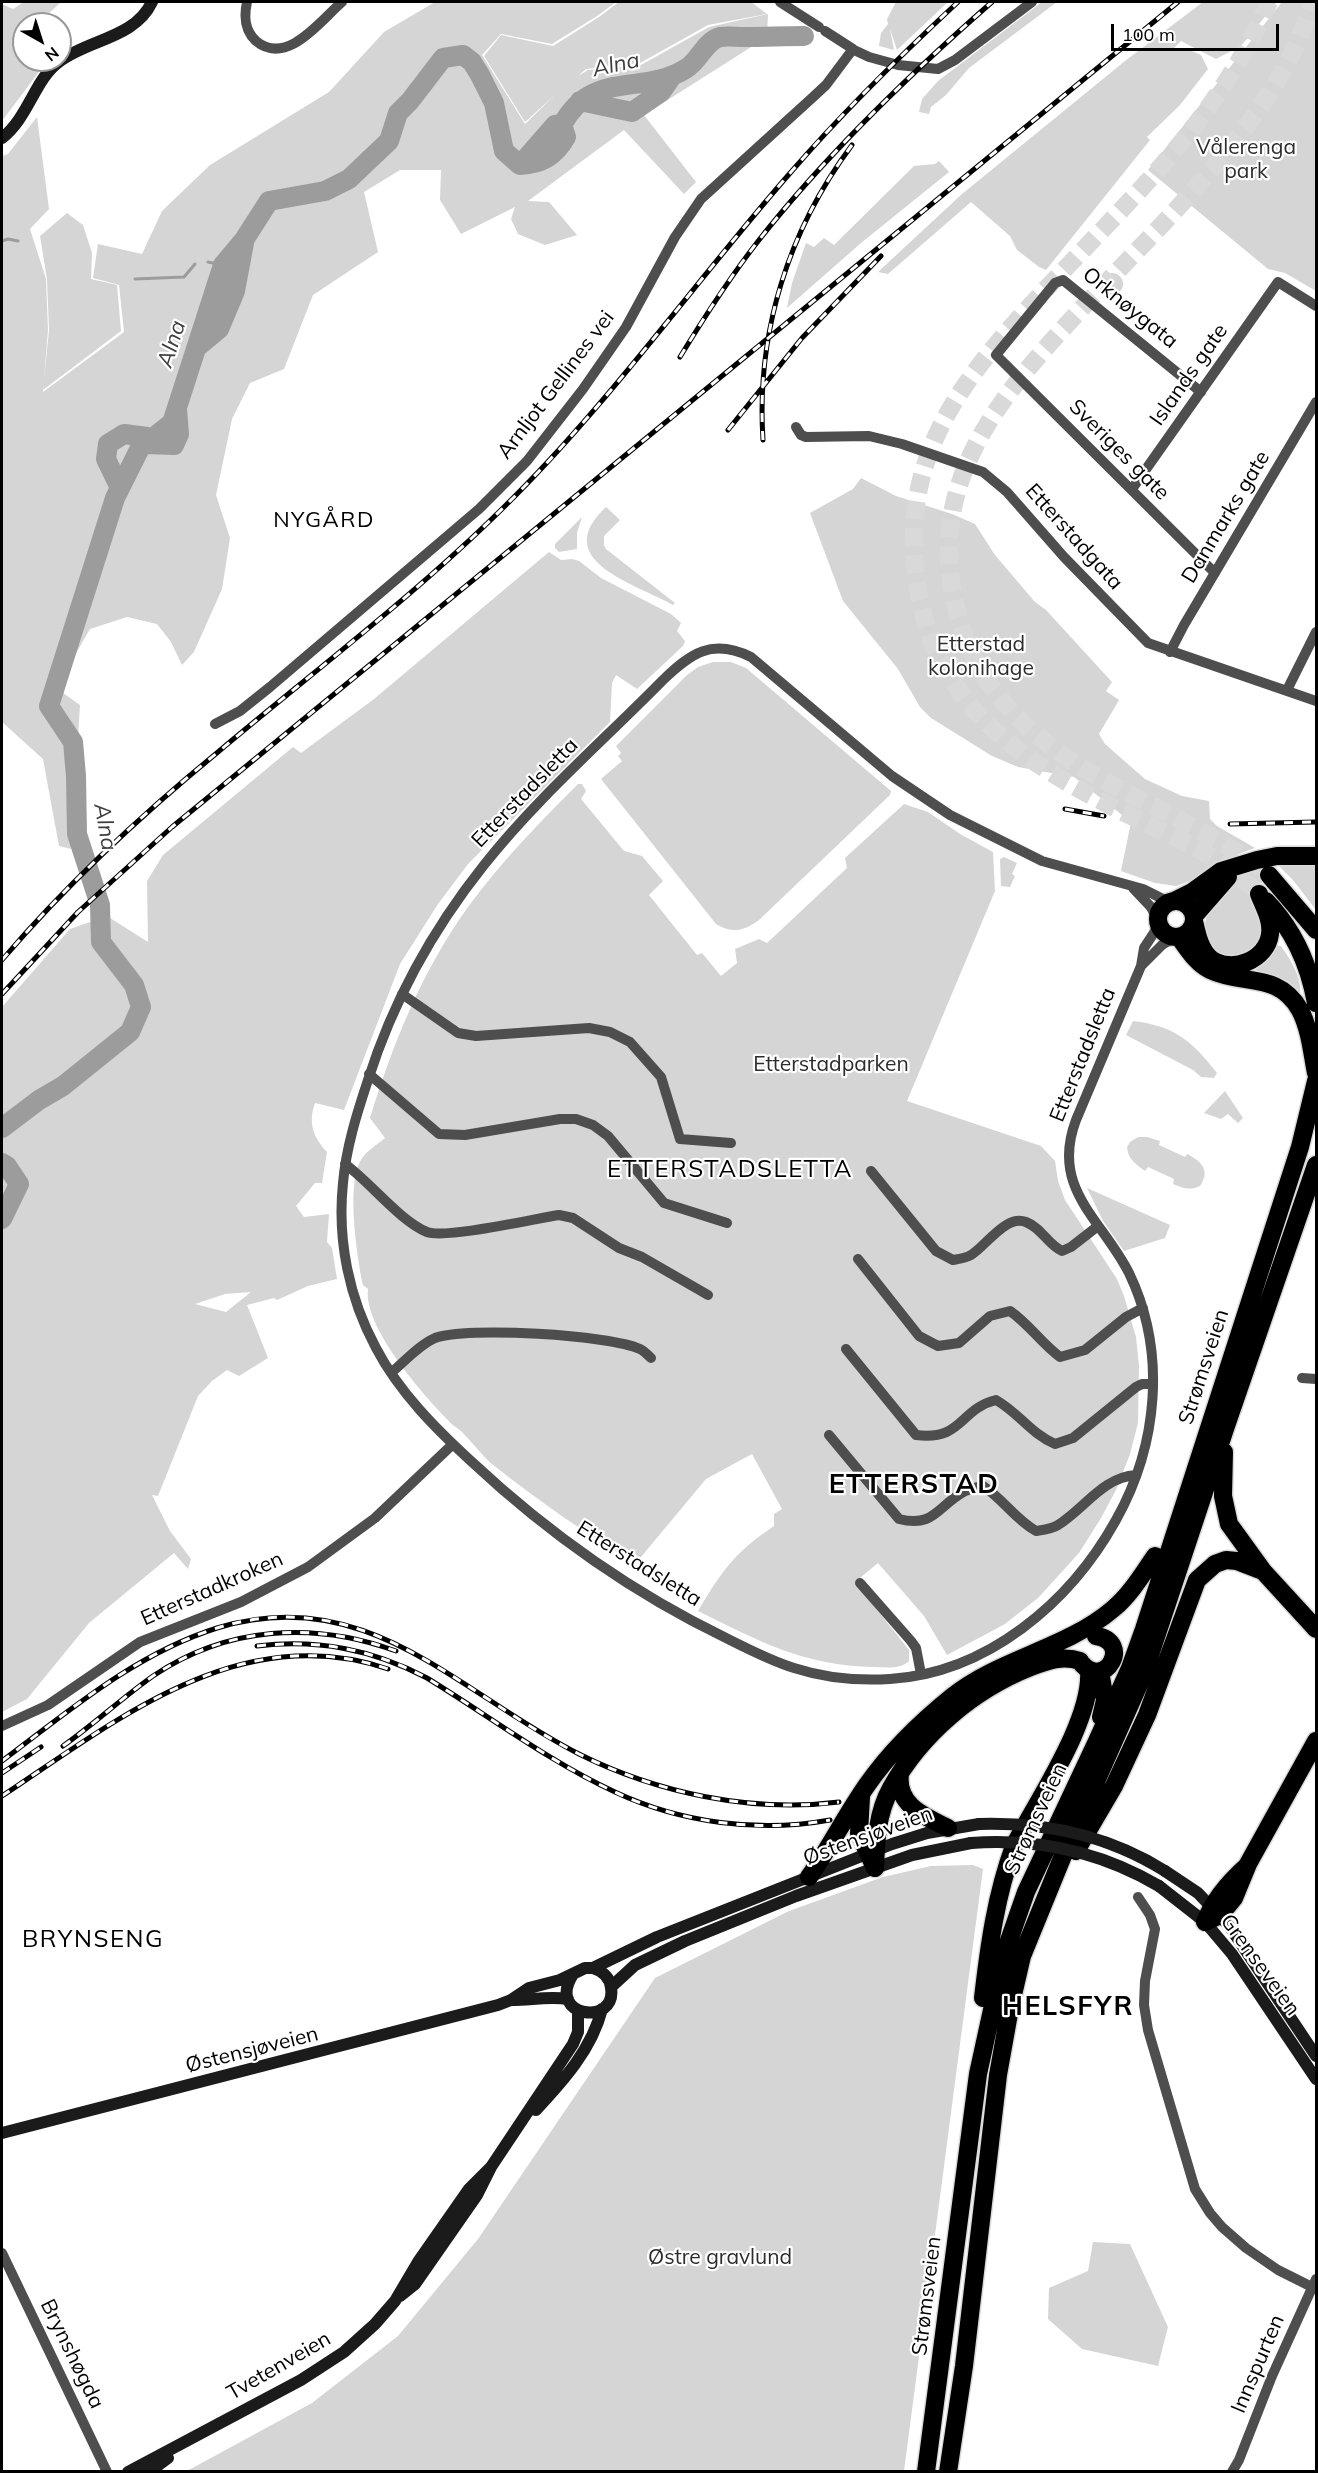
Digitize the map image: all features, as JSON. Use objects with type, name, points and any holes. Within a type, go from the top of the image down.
[{"type":"highway","points":[[1317,856],[1265,858],[1221,872],[1192,892],[1161,908],[1158,922],[1166,934],[1177,937],[1200,963],[1210,970],[1264,981],[1289,996],[1304,1020],[1317,1073]]},
{"type":"highway","points":[[1177,937],[1189,931],[1194,919],[1236,868]]},
{"type":"highway","points":[[1269,875],[1317,930]]},
{"type":"highway","points":[[1172,902],[1189,906],[1202,948],[1210,958],[1231,965],[1249,961],[1264,949],[1270,933],[1269,918],[1257,892],[1279,914],[1297,943],[1312,982],[1317,1003]]},
{"type":"highway","points":[[1293,902],[1317,942]]},
{"type":"highway","name":"Strømsveien","points":[[948,2472],[964,2366],[1004,2037],[1022,1956],[1144,1673],[1280,1208],[1311,1111],[1317,1081]]},
{"type":"highway","name":"Strømsveien","points":[[927,2472],[978,2074],[993,1997],[1012,1928],[1026,1892],[1130,1668],[1169,1556],[1198,1484],[1226,1426],[1317,1165]]},
{"type":"highway","points":[[1226,1426],[1223,1496],[1225,1514],[1234,1532],[1263,1571],[1317,1629]]},
{"type":"highway","points":[[1089,1758],[1105,1700],[1080,1646],[1120,1612],[1137,1590],[1198,1484]]},
{"type":"highway","points":[[1193,1587],[1198,1484]]},
{"type":"highway","points":[[809,1877],[862,1792],[889,1757],[953,1696],[1000,1668],[1062,1641],[1114,1608],[1131,1590],[1155,1556]]},
{"type":"highway","points":[[1044,1902],[1114,1786],[1147,1715],[1193,1587],[1202,1574],[1222,1561],[1237,1561],[1263,1571]]},
{"type":"highway","points":[[873,1857],[885,1802],[900,1774],[918,1748],[939,1727],[987,1689],[1045,1662],[1063,1658],[1090,1667],[1111,1665],[1114,1654],[1110,1643],[1092,1637],[1062,1641]]},
{"type":"highway","points":[[978,2074],[981,2011],[1002,1881],[1014,1846],[1073,1734],[1088,1692],[1090,1667]]},
{"type":"highway","points":[[1212,1914],[1230,1882],[1248,1864],[1317,1741]]},
{"type":"highway","points":[[900,1774],[902,1794],[908,1804],[948,1828]]},
{"type":"highway","points":[[862,1792],[859,1833],[873,1857]]},
{"type":"main road","points":[[2,138],[23,115],[43,80],[60,60],[138,22],[152,2]]},
{"type":"main road","name":"Østensjøveien","points":[[602,2009],[610,2000],[611,1987],[635,1965],[670,1947],[796,1896],[910,1838],[948,1828],[979,1824],[1026,1824],[1082,1834],[1121,1847],[1165,1871]]},
{"type":"main road","name":"Østensjøveien","points":[[2,2133],[397,2033],[511,2000],[530,1988],[572,1976],[585,1968],[593,1968],[657,1937],[809,1877],[873,1857],[971,1843],[1010,1841],[1055,1846],[1114,1863],[1159,1886]]},
{"type":"main road","name":"Grenseveien","points":[[1165,1871],[1212,1914],[1268,1981],[1317,2056]]},
{"type":"main road","name":"Grenseveien","points":[[1159,1886],[1212,1914],[1240,1964],[1317,2079]]},
{"type":"main road","points":[[593,1968],[607,1977],[611,1987]]},
{"type":"main road","points":[[572,1976],[567,1983],[568,1999],[578,2011],[590,2014],[602,2009]]},
{"type":"main road","name":"Østensjøveien","points":[[511,2000],[531,2000],[552,1996],[568,1999]]},
{"type":"main road","name":"Tvetenveien","points":[[513,2136],[562,2082],[593,2035],[602,2009]]},
{"type":"main road","name":"Tvetenveien","points":[[128,2472],[328,2363],[358,2340],[395,2301],[415,2284],[477,2196],[491,2167],[576,2038],[579,2025],[578,2011]]},
{"type":"main road","name":"Tvetenveien","points":[[149,2472],[203,2432]]},
{"type":"street","points":[[247,2],[246,27],[251,35],[260,44],[278,49],[291,46],[342,2]]},
{"type":"street","points":[[780,2],[852,49],[869,57],[898,65],[938,69],[955,60],[1032,2]]},
{"type":"street","name":"Arnljot Gellines vei","points":[[215,724],[240,711],[270,687],[504,486],[566,412],[626,327],[675,237],[701,199],[819,91],[852,49]]},
{"type":"street","name":"Orknøygata","points":[[996,355],[1051,287],[1060,280],[1071,284],[1201,392]]},
{"type":"street","name":"Islands gate","points":[[1132,489],[1278,282],[1317,306]]},
{"type":"street","name":"Sveriges gate","points":[[996,355],[1215,573]]},
{"type":"street","name":"Danmarks gate","points":[[1170,652],[1317,402]]},
{"type":"street","name":"Etterstadgata","points":[[796,427],[801,435],[806,437],[851,435],[882,439],[982,472],[1007,492],[1064,557],[1148,643],[1317,700]]},
{"type":"street","points":[[1287,690],[1317,632]]},
{"type":"street","name":"Etterstadsletta","points":[[1133,888],[1050,864],[968,826],[892,776],[751,657],[729,648],[708,649],[683,661],[501,844],[436,932],[402,993],[383,1035],[352,1132],[345,1164],[341,1218],[347,1272],[368,1330],[391,1373],[416,1405],[453,1444],[524,1509],[563,1539],[640,1591],[715,1633],[787,1666],[825,1676],[880,1679],[921,1674],[978,1656],[1005,1641],[1046,1608],[1078,1574],[1100,1545],[1116,1520],[1136,1475],[1148,1437],[1153,1384],[1151,1348],[1143,1308],[1123,1262],[1076,1191],[1070,1168],[1069,1143],[1076,1120],[1141,966],[1144,948],[1158,922]]},
{"type":"street","points":[[1133,888],[1143,889],[1172,902]]},
{"type":"street","points":[[1133,888],[1150,906],[1158,922]]},
{"type":"street","name":"Etterstadsletta","points":[[1141,966],[1162,945],[1177,937]]},
{"type":"street","points":[[402,993],[458,1033],[476,1036],[589,1028],[610,1032],[630,1042],[661,1077],[675,1119],[676,1133],[680,1139],[731,1143]]},
{"type":"street","points":[[369,1074],[440,1134],[465,1135],[560,1119],[576,1119],[593,1125],[608,1136],[664,1203],[727,1223]]},
{"type":"street","points":[[345,1164],[406,1219],[427,1232],[449,1233],[559,1215],[573,1218],[619,1248],[642,1257],[708,1295]]},
{"type":"street","points":[[871,1171],[936,1251],[953,1260],[970,1256],[1008,1224],[1023,1221],[1037,1228],[1052,1246],[1062,1251],[1071,1247],[1098,1226]]},
{"type":"street","points":[[858,1258],[919,1336],[938,1346],[959,1343],[990,1316],[1010,1311],[1025,1321],[1043,1344],[1060,1356],[1085,1350],[1126,1317],[1143,1308]]},
{"type":"street","points":[[391,1373],[435,1338],[477,1331],[526,1333],[613,1342],[640,1349],[651,1358]]},
{"type":"street","points":[[846,1349],[916,1435],[933,1437],[947,1434],[982,1403],[996,1400],[1010,1408],[1038,1437],[1054,1444],[1073,1438],[1136,1387],[1142,1384],[1153,1384]]},
{"type":"street","points":[[1302,1378],[1317,1379]]},
{"type":"street","points":[[829,1435],[899,1519],[915,1522],[929,1520],[965,1491],[983,1486],[996,1494],[1020,1522],[1036,1531],[1057,1527],[1111,1483],[1119,1478],[1136,1475]]},
{"type":"street","name":"Etterstadkroken","points":[[2,1726],[48,1705],[140,1642],[253,1597],[308,1567],[375,1518],[453,1444]]},
{"type":"street","points":[[860,1583],[916,1648],[921,1674]]},
{"type":"street","points":[[1138,1898],[1150,1915],[1155,1929],[1145,1981],[1144,2005],[1148,2030],[1195,2189],[1210,2213],[1237,2241],[1278,2270],[1314,2283]]},
{"type":"street","name":"Brynshøgda","points":[[2,2253],[107,2472]]},
{"type":"street","name":"Innspurten","points":[[1235,2470],[1314,2283]]},
{"type":"green space","points":[[24,2],[61,2],[50,12],[12,12],[12,72],[39,72],[2,121],[2,4],[13,9]]},
{"type":"green space","points":[[435,2],[616,2],[552,44],[501,34],[482,55],[525,124],[556,94],[525,122],[484,56],[501,35],[553,46],[619,2],[751,2],[767,14],[708,25],[640,63],[586,69],[578,76],[588,70],[641,65],[709,27],[768,14],[767,37],[644,115],[696,182],[684,194],[624,130],[528,201],[549,202],[577,235],[545,245],[518,234],[511,219],[515,207],[461,234],[440,200],[441,170],[400,170],[364,192],[378,252],[313,295],[284,369],[250,383],[232,419],[216,495],[230,538],[222,589],[194,652],[182,665],[171,642],[157,624],[127,617],[90,629],[56,688],[80,705],[73,815],[78,841],[71,849],[59,846],[43,759],[2,722],[2,156],[8,154],[37,117],[49,209],[30,229],[46,279],[48,330],[43,392],[124,332],[119,285],[93,278],[98,244],[142,254],[162,211],[210,165],[329,92],[384,32]]},
{"type":"green space","points":[[896,2],[948,2],[897,50],[890,29],[894,50],[879,46],[881,33],[888,24],[887,19]]},
{"type":"green space","points":[[1042,2],[1057,2],[969,68],[946,95],[931,107],[929,114],[919,112],[922,99],[938,81]]},
{"type":"green space","points":[[1203,2],[1277,2],[1241,46],[1216,59],[1181,41],[1171,51],[1187,49],[1201,55],[1208,69],[1180,105],[1147,137],[1150,140],[1046,270],[1017,250],[1010,236],[971,202],[888,274],[878,272],[962,194],[1125,61]]},
{"type":"green space","name":"Vålerenga park","points":[[1282,2],[1316,2],[1316,291],[1285,273],[1268,269],[1148,170]]},
{"type":"green space","points":[[939,161],[949,172],[861,243],[787,308],[792,283],[806,243],[814,247],[824,238],[834,245],[914,166],[935,164]]},
{"type":"green space","points":[[67,213],[83,225],[92,253],[91,279],[117,285],[121,331],[43,390],[49,330],[47,279],[40,236]]},
{"type":"green space","points":[[1112,273],[1120,276],[1123,284],[1120,292],[1112,295],[1104,292],[1101,284],[1104,276]]},
{"type":"green space","name":"Etterstad kolonihage","points":[[861,478],[896,496],[975,524],[995,555],[1035,602],[1046,610],[1112,682],[1106,691],[1119,700],[1099,734],[1105,744],[1145,779],[1182,796],[1209,801],[1210,819],[1217,826],[1255,848],[1220,861],[1193,880],[1176,886],[1155,883],[1121,871],[1131,822],[1074,777],[1018,767],[992,756],[931,718],[920,707],[898,669],[843,601],[810,513],[853,489]]},
{"type":"green space","points":[[606,507],[620,520],[604,536],[606,549],[675,603],[673,605],[621,579],[604,568],[592,556],[587,542],[591,526]]},
{"type":"green space","points":[[582,517],[577,533],[577,549],[559,552],[555,544]]},
{"type":"green space","points":[[549,552],[561,560],[579,561],[601,578],[671,614],[681,623],[677,631],[685,641],[683,646],[637,689],[616,675],[612,683],[610,722],[468,864],[438,904],[400,964],[344,1110],[315,1103],[312,1117],[313,1129],[318,1141],[327,1152],[322,1183],[315,1183],[296,1206],[304,1217],[329,1214],[327,1242],[332,1248],[337,1279],[308,1286],[277,1300],[274,1298],[247,1305],[268,1358],[239,1376],[227,1370],[212,1381],[198,1396],[158,1496],[152,1495],[170,1531],[191,1559],[188,1569],[174,1553],[89,1623],[27,1699],[2,1712],[2,1007],[70,929],[107,916],[148,942],[147,881],[163,855],[293,747],[301,753],[374,699]],"holes":[[[251,1292],[226,1312],[195,1304],[225,1294]]]},
{"type":"green space","points":[[713,662],[731,662],[746,668],[891,791],[890,795],[759,920],[738,930],[727,929],[716,924],[601,779],[622,761],[618,756],[621,753],[616,746],[687,675],[698,667]]},
{"type":"green space","name":"Etterstadparken","points":[[578,784],[582,784],[586,791],[581,799],[624,851],[642,856],[663,881],[649,895],[697,955],[702,953],[721,976],[737,963],[735,949],[759,939],[767,943],[847,868],[845,858],[904,804],[928,812],[960,834],[993,852],[995,891],[907,1101],[1041,1146],[1055,1161],[1058,1181],[1065,1200],[1117,1279],[1124,1296],[1136,1337],[1139,1366],[1138,1423],[1130,1454],[1116,1490],[1079,1553],[1038,1598],[1005,1624],[947,1655],[924,1616],[878,1563],[855,1582],[909,1650],[909,1661],[901,1666],[849,1666],[804,1657],[762,1642],[698,1611],[730,1563],[749,1544],[774,1526],[774,1514],[782,1509],[752,1454],[706,1479],[636,1563],[562,1516],[492,1464],[414,1382],[386,1343],[376,1323],[369,1305],[368,1289],[363,1285],[358,1257],[354,1221],[354,1186],[361,1160],[385,1138],[370,1118],[399,1035],[437,956],[468,907],[507,859]]},
{"type":"green space","points":[[1004,857],[1017,863],[1010,887],[1001,886],[1000,859]]},
{"type":"green space","points":[[1276,863],[1316,863],[1316,910],[1278,865],[1250,895],[1262,912],[1262,943],[1240,959],[1214,953],[1203,933],[1210,909],[1218,895],[1240,874]]},
{"type":"green space","points":[[1274,945],[1281,946],[1291,962],[1299,981],[1300,993],[1258,973],[1255,968]]},
{"type":"green space","points":[[1133,1021],[1148,1023],[1171,1031],[1191,1044],[1217,1073],[1214,1078],[1201,1077],[1193,1070],[1126,1035]]},
{"type":"green space","points":[[1225,1091],[1243,1118],[1238,1123],[1228,1114],[1221,1119],[1204,1113]]},
{"type":"green space","points":[[1138,1137],[1160,1141],[1159,1145],[1185,1157],[1187,1154],[1200,1163],[1205,1175],[1200,1186],[1189,1189],[1180,1187],[1173,1184],[1174,1179],[1148,1167],[1145,1171],[1131,1158],[1127,1147]]},
{"type":"green space","points":[[1087,1188],[1170,1225],[1165,1238],[1124,1251],[1103,1221]]},
{"type":"green space","name":"Østre gravlund","points":[[973,1865],[983,1869],[904,2471],[187,2471],[312,2403],[398,2336],[478,2239],[655,1978],[789,1911],[883,1877],[931,1866]]},
{"type":"green space","points":[[1093,2242],[1130,2244],[1168,2327],[1158,2366],[1082,2349],[1048,2319],[1049,2288],[1088,2271]]},
{"type":"waterway","name":"Alna","points":[[2,1128],[39,1100],[63,1086],[130,1032],[141,1007],[134,985],[101,942],[100,905],[77,834],[73,742],[49,706],[115,498],[140,448],[172,423],[223,265],[244,240],[269,201],[325,191],[349,179],[389,141],[398,113],[443,58],[463,55],[472,62],[494,103],[504,151],[520,165],[541,161],[557,149],[566,137],[562,125],[574,107],[588,96],[619,86],[670,76],[691,65],[710,43],[720,37],[804,36]]},
{"type":"waterway","points":[[580,101],[632,112],[661,92],[673,75]]},
{"type":"waterway","points":[[520,165],[555,125],[563,124]]},
{"type":"waterway","points":[[2,241],[8,239],[18,241]]},
{"type":"waterway","points":[[212,304],[235,291],[244,243]]},
{"type":"waterway","points":[[208,262],[223,265]]},
{"type":"waterway","points":[[135,279],[184,277],[195,264]]},
{"type":"waterway","points":[[196,348],[219,329],[235,291]]},
{"type":"waterway","points":[[145,444],[174,445],[179,434],[177,409]]},
{"type":"waterway","points":[[120,488],[106,459],[108,444],[124,434],[155,438]]},
{"type":"waterway","name":"Alna","points":[[2,1163],[7,1166],[19,1184],[2,1219]]},
{"type":"tunnel","points":[[1255,889],[1198,849],[1101,801],[1055,775],[1013,746],[977,712],[947,672],[926,624],[915,566],[914,526],[919,490],[928,456],[942,424],[960,393],[1004,335],[1176,149],[1228,79],[1269,2]]},
{"type":"tunnel","points":[[1261,869],[1200,831],[1074,763],[1045,742],[1005,705],[984,675],[968,644],[953,592],[949,549],[953,508],[964,470],[981,435],[1003,401],[1055,338],[1216,165],[1247,125],[1275,85],[1297,44],[1312,2]]},
{"type":"railway","points":[[2,960],[52,904],[133,826],[189,776],[399,603],[469,540],[542,469],[615,386],[755,214],[811,150],[872,85],[958,2]]},
{"type":"railway","points":[[680,357],[748,254],[812,177],[900,86],[992,2]]},
{"type":"railway","points":[[2,994],[78,912],[172,827],[1178,2]]},
{"type":"railway","points":[[763,440],[762,400],[765,361],[771,322],[781,285],[810,212],[852,145]]},
{"type":"railway","points":[[728,430],[802,338],[881,256]]},
{"type":"railway","points":[[1065,809],[1104,816]]},
{"type":"railway","points":[[1230,824],[1316,822]]},
{"type":"railway","points":[[2,1761],[131,1668],[187,1639],[217,1628],[271,1618],[320,1620],[365,1631],[408,1650],[579,1754],[640,1780],[706,1797],[739,1802],[773,1805],[839,1802]]},
{"type":"railway","points":[[63,1746],[153,1676],[181,1659],[241,1638],[272,1634],[334,1635],[365,1641],[396,1651]]},
{"type":"railway","points":[[257,1646],[302,1644],[344,1648],[406,1668],[427,1678],[567,1767],[615,1792],[666,1811],[721,1823],[748,1825],[803,1824],[830,1820]]},
{"type":"railway","points":[[2,1796],[136,1709],[183,1685],[231,1667],[281,1657],[334,1657],[388,1669]]},
{"type":"railway","points":[[2,1773],[41,1747]]},
{"type":"district","name":"NYGÅRD","points":[[324,520]]},
{"type":"district","name":"ETTERSTADSLETTA","points":[[730,1170]]},
{"type":"district","name":"ETTERSTAD","points":[[914,1485]]},
{"type":"district","name":"BRYNSENG","points":[[93,1940]]},
{"type":"district","name":"HELSFYR","points":[[1068,2007]]}]
